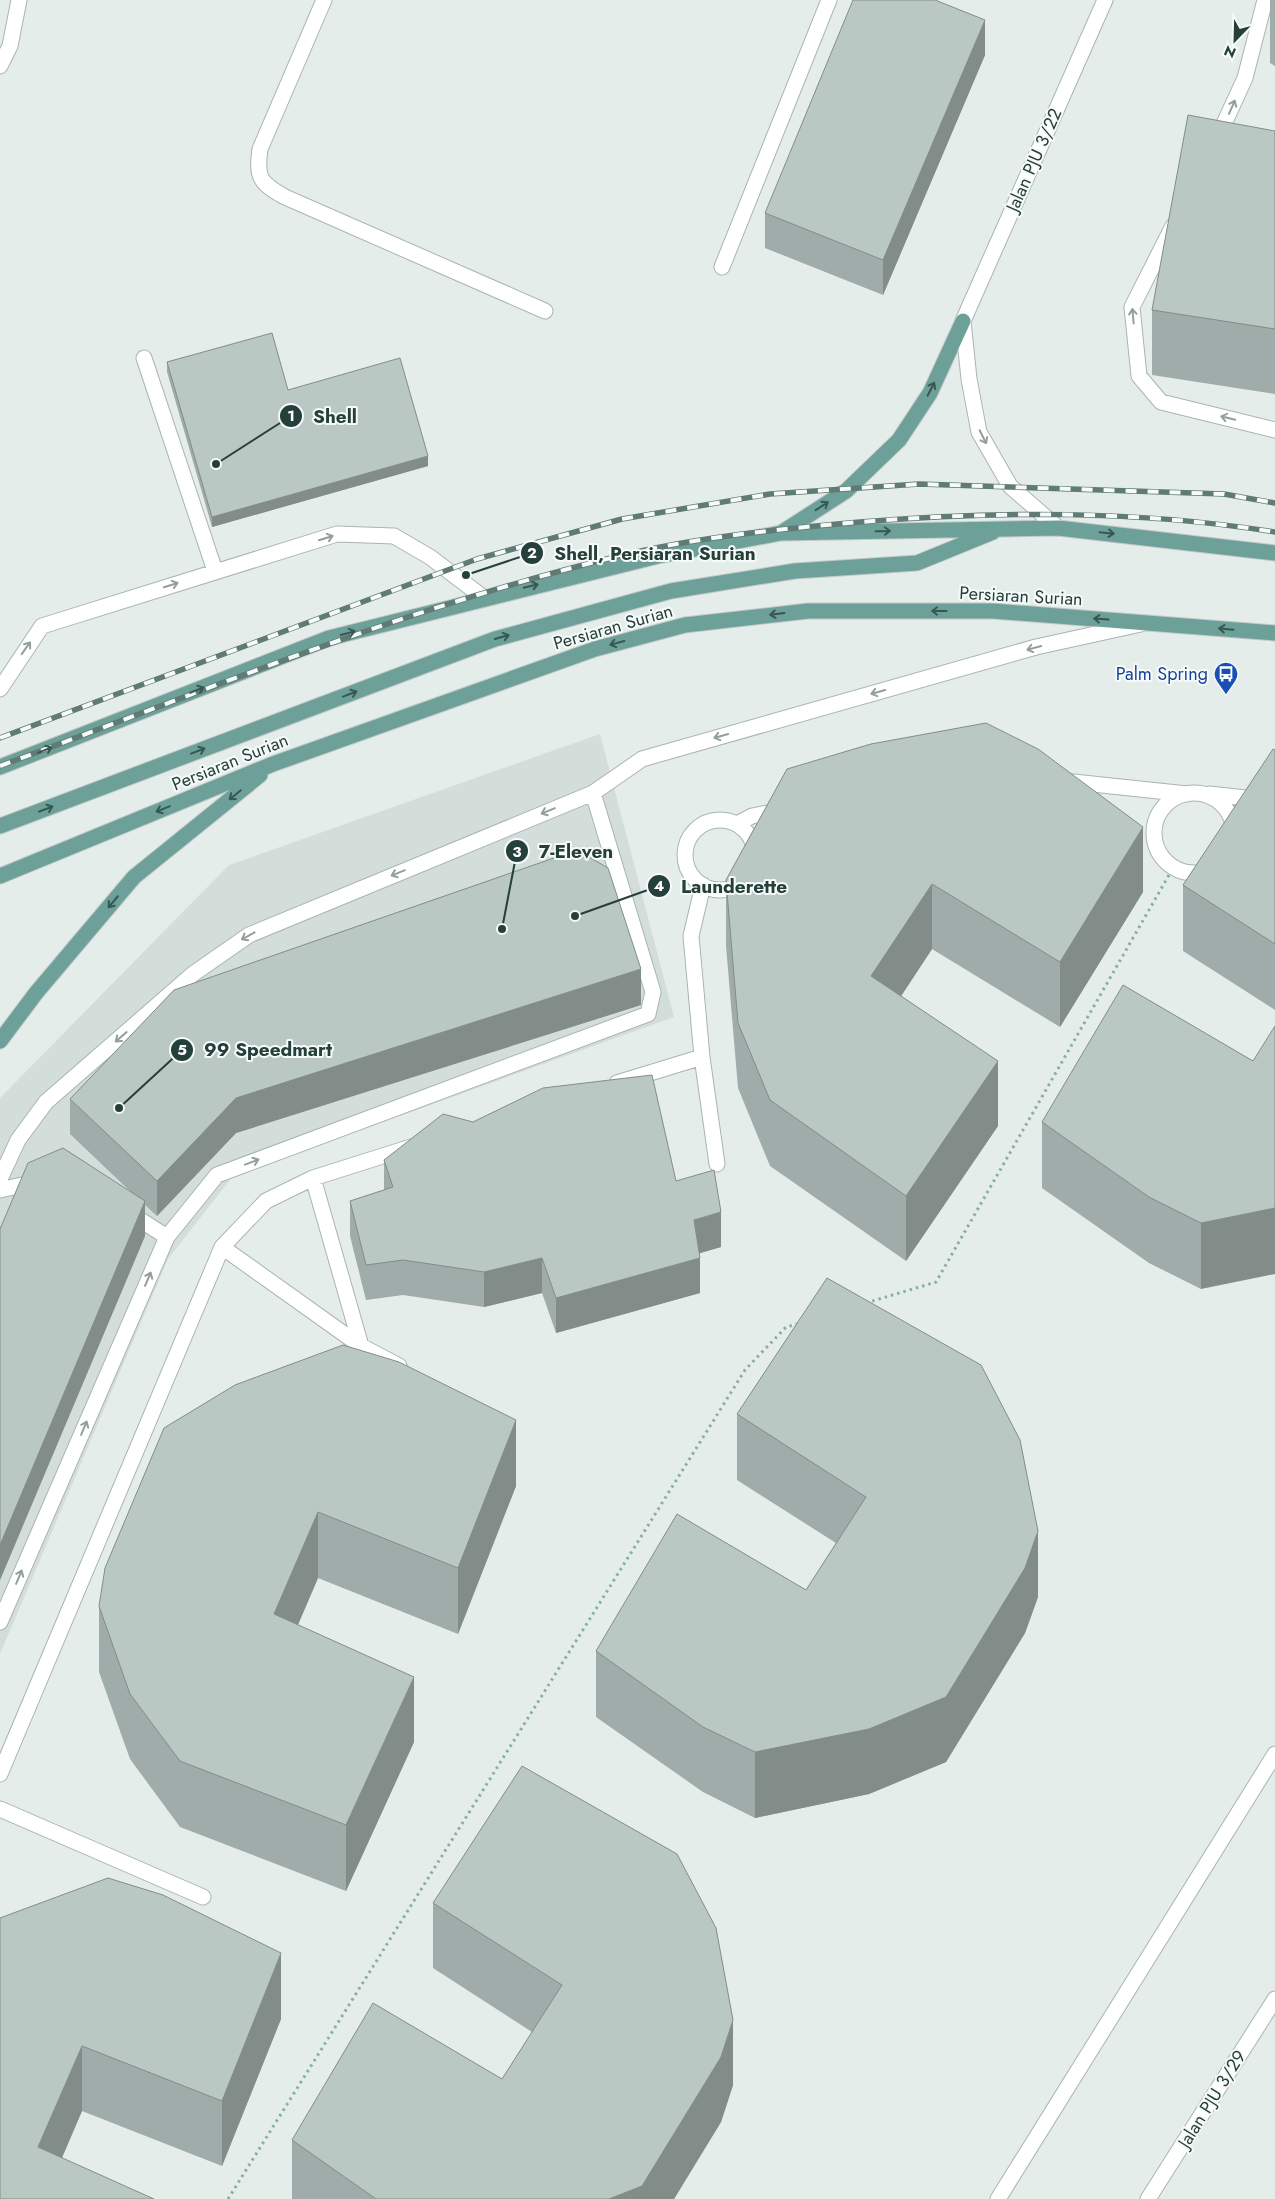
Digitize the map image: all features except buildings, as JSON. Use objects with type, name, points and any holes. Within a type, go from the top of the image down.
[{"type":"main road","points":[[782,533],[846,490],[899,440],[930,393],[963,321]]},
{"type":"main road","points":[[0,767],[329,638],[658,556],[782,533],[1058,528],[1275,553]]},
{"type":"main road","points":[[0,826],[495,639],[671,591],[795,571],[917,563],[1002,529]]},
{"type":"main road","name":"Persiaran Surian","points":[[0,876],[273,764],[594,649],[685,625],[808,611],[993,611],[1275,633]]},
{"type":"main road","points":[[0,1041],[36,993],[134,877],[273,764]]},
{"type":"street","points":[[0,66],[10,46],[19,0]]},
{"type":"street","points":[[324,0],[260,149],[258,169],[267,187],[285,198],[545,311]]},
{"type":"street","points":[[722,267],[829,0]]},
{"type":"street","name":"Jalan PJU 3/22","points":[[963,321],[1106,0]]},
{"type":"street","points":[[1209,156],[1245,78],[1265,0]]},
{"type":"street","points":[[1182,209],[1132,307],[1139,376],[1161,402],[1275,430]]},
{"type":"street","points":[[963,321],[979,432],[1010,486],[1058,528]]},
{"type":"street","points":[[144,358],[215,572]]},
{"type":"street","points":[[0,689],[42,626],[337,534],[394,536],[430,557],[484,598]]},
{"type":"street","points":[[0,1179],[18,1140],[46,1102],[193,974],[249,935],[593,792],[642,759],[1036,648],[1150,622]]},
{"type":"street","points":[[1053,780],[1275,801]]},
{"type":"street","points":[[0,1622],[166,1237],[217,1175],[648,1014],[653,992],[593,792]]},
{"type":"street","points":[[1187,794],[1174,798],[1162,807],[1153,833],[1155,846],[1162,859],[1173,868],[1186,873],[1200,873],[1213,869],[1224,861],[1232,849],[1235,835],[1226,809],[1216,799],[1203,794]]},
{"type":"street","points":[[737,824],[752,816],[801,806]]},
{"type":"street","points":[[726,820],[737,824],[746,831],[752,840],[754,862],[751,872],[744,881],[735,887],[713,889],[703,886],[693,878],[687,867],[685,856],[689,838],[702,824],[726,820]]},
{"type":"street","points":[[703,886],[691,936],[702,1057],[717,1164]]},
{"type":"street","points":[[607,1086],[702,1057]]},
{"type":"street","points":[[0,1774],[222,1247],[266,1201],[313,1178],[427,1142]]},
{"type":"street","points":[[313,1178],[360,1346]]},
{"type":"street","points":[[0,1190],[52,1179]]},
{"type":"street","points":[[118,1206],[166,1237]]},
{"type":"street","points":[[222,1247],[360,1346],[411,1373]]},
{"type":"street","points":[[998,2199],[1275,1754]]},
{"type":"street","points":[[0,1809],[203,1897]]},
{"type":"street","name":"Jalan PJU 3/29","points":[[1148,2199],[1275,1999]]},
{"type":"path","points":[[861,1304],[936,1282],[1173,868]]},
{"type":"path","points":[[228,2199],[745,1370],[786,1327],[805,1321]]},
{"type":"shaded area","points":[[600,734],[674,1017],[233,1176],[168,1259],[0,1654],[0,1098],[229,865]]},
{"type":"railway","points":[[0,738],[477,559],[622,519],[770,494],[919,484],[1224,494],[1275,503]]},
{"type":"railway","points":[[0,766],[306,652],[384,625],[540,577],[648,549],[769,531],[860,522],[964,516],[1120,516],[1223,525],[1275,532]]},
{"type":"place","name":"Shell","points":[[216,464]]},
{"type":"place","name":"Shell, Persiaran Surian","points":[[466,575]]},
{"type":"place","name":"Palm Spring","points":[[1226,695]]},
{"type":"place","name":"Launderette","points":[[575,916]]},
{"type":"place","name":"7-Eleven","points":[[502,929]]},
{"type":"place","name":"99 Speedmart","points":[[119,1108]]}]
